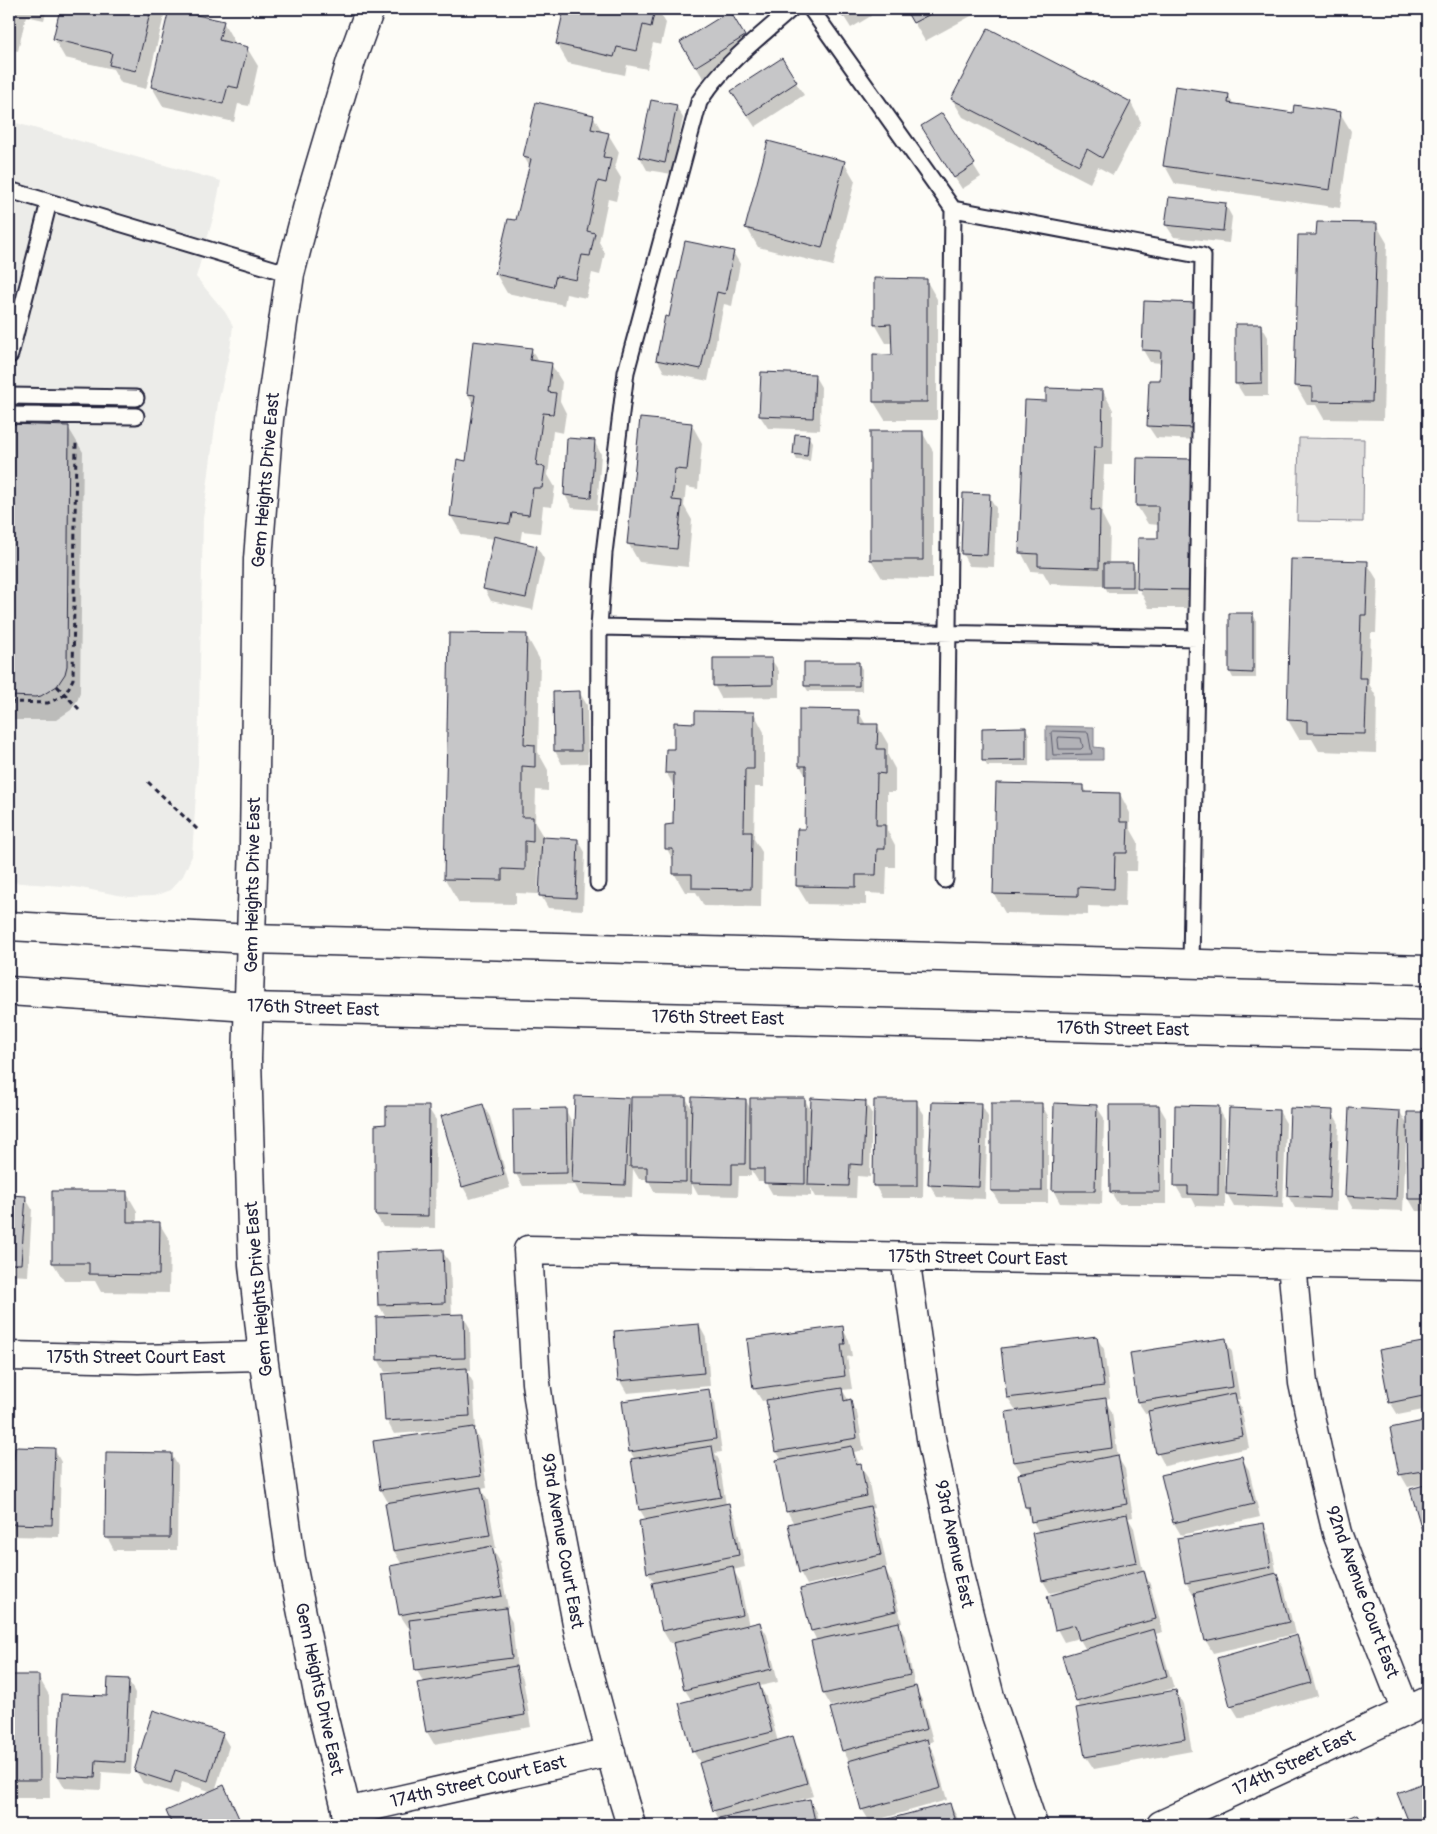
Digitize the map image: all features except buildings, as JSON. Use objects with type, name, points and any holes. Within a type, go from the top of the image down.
[{"type":"street","name":"Gem Heights Drive East","points":[[348,1818],[317,1688],[291,1559],[263,1356],[254,1265],[247,1059],[258,559],[269,418],[290,274],[308,205],[351,61],[370,9]]},
{"type":"street","points":[[9,926],[251,939],[1428,970]]},
{"type":"street","name":"176th Street East","points":[[9,991],[249,1007],[1428,1036]]},
{"type":"street","name":"175th Street Court East","points":[[528,1250],[1428,1266]]},
{"type":"street","name":"93rd Avenue Court East","points":[[528,1250],[536,1382],[550,1482],[580,1639],[632,1825]]},
{"type":"street","name":"93rd Avenue East","points":[[905,1257],[931,1438],[959,1575],[990,1697],[1032,1825]]},
{"type":"street","name":"92nd Avenue Court East","points":[[1292,1264],[1303,1383],[1338,1533],[1361,1597],[1417,1706]]},
{"type":"street","name":"175th Street Court East","points":[[9,1356],[138,1359],[263,1356]]},
{"type":"street","name":"174th Street East","points":[[1160,1825],[1417,1706]]},
{"type":"street","name":"174th Street Court East","points":[[348,1818],[611,1752]]},
{"type":"lane","points":[[598,883],[598,628],[604,553],[626,372],[699,102],[709,85],[790,9]]},
{"type":"lane","points":[[811,9],[953,209],[945,880]]},
{"type":"lane","points":[[9,190],[290,274]]},
{"type":"lane","points":[[10,355],[49,202]]},
{"type":"lane","points":[[953,209],[1203,256],[1191,964]]},
{"type":"lane","points":[[9,396],[136,398]]},
{"type":"lane","points":[[9,414],[136,416]]},
{"type":"lane","points":[[598,628],[1197,638]]},
{"type":"lane","points":[[9,921],[60,929]]},
{"type":"path","points":[[9,702],[48,703],[65,695],[73,679],[77,415]]},
{"type":"path","points":[[57,686],[79,710]]},
{"type":"path","points":[[148,782],[198,830]]},
{"type":"shaded area","points":[[9,121],[221,181],[214,215],[196,277],[225,312],[233,326],[230,350],[218,403],[203,519],[198,763],[192,856],[183,876],[170,890],[154,896],[129,897],[75,887],[9,882]]},
{"type":"shaded area","points":[[1299,438],[1364,439],[1363,522],[1297,521]]},
{"type":"water","points":[[1046,726],[1094,727],[1094,747],[1103,748],[1103,760],[1046,760]]}]
